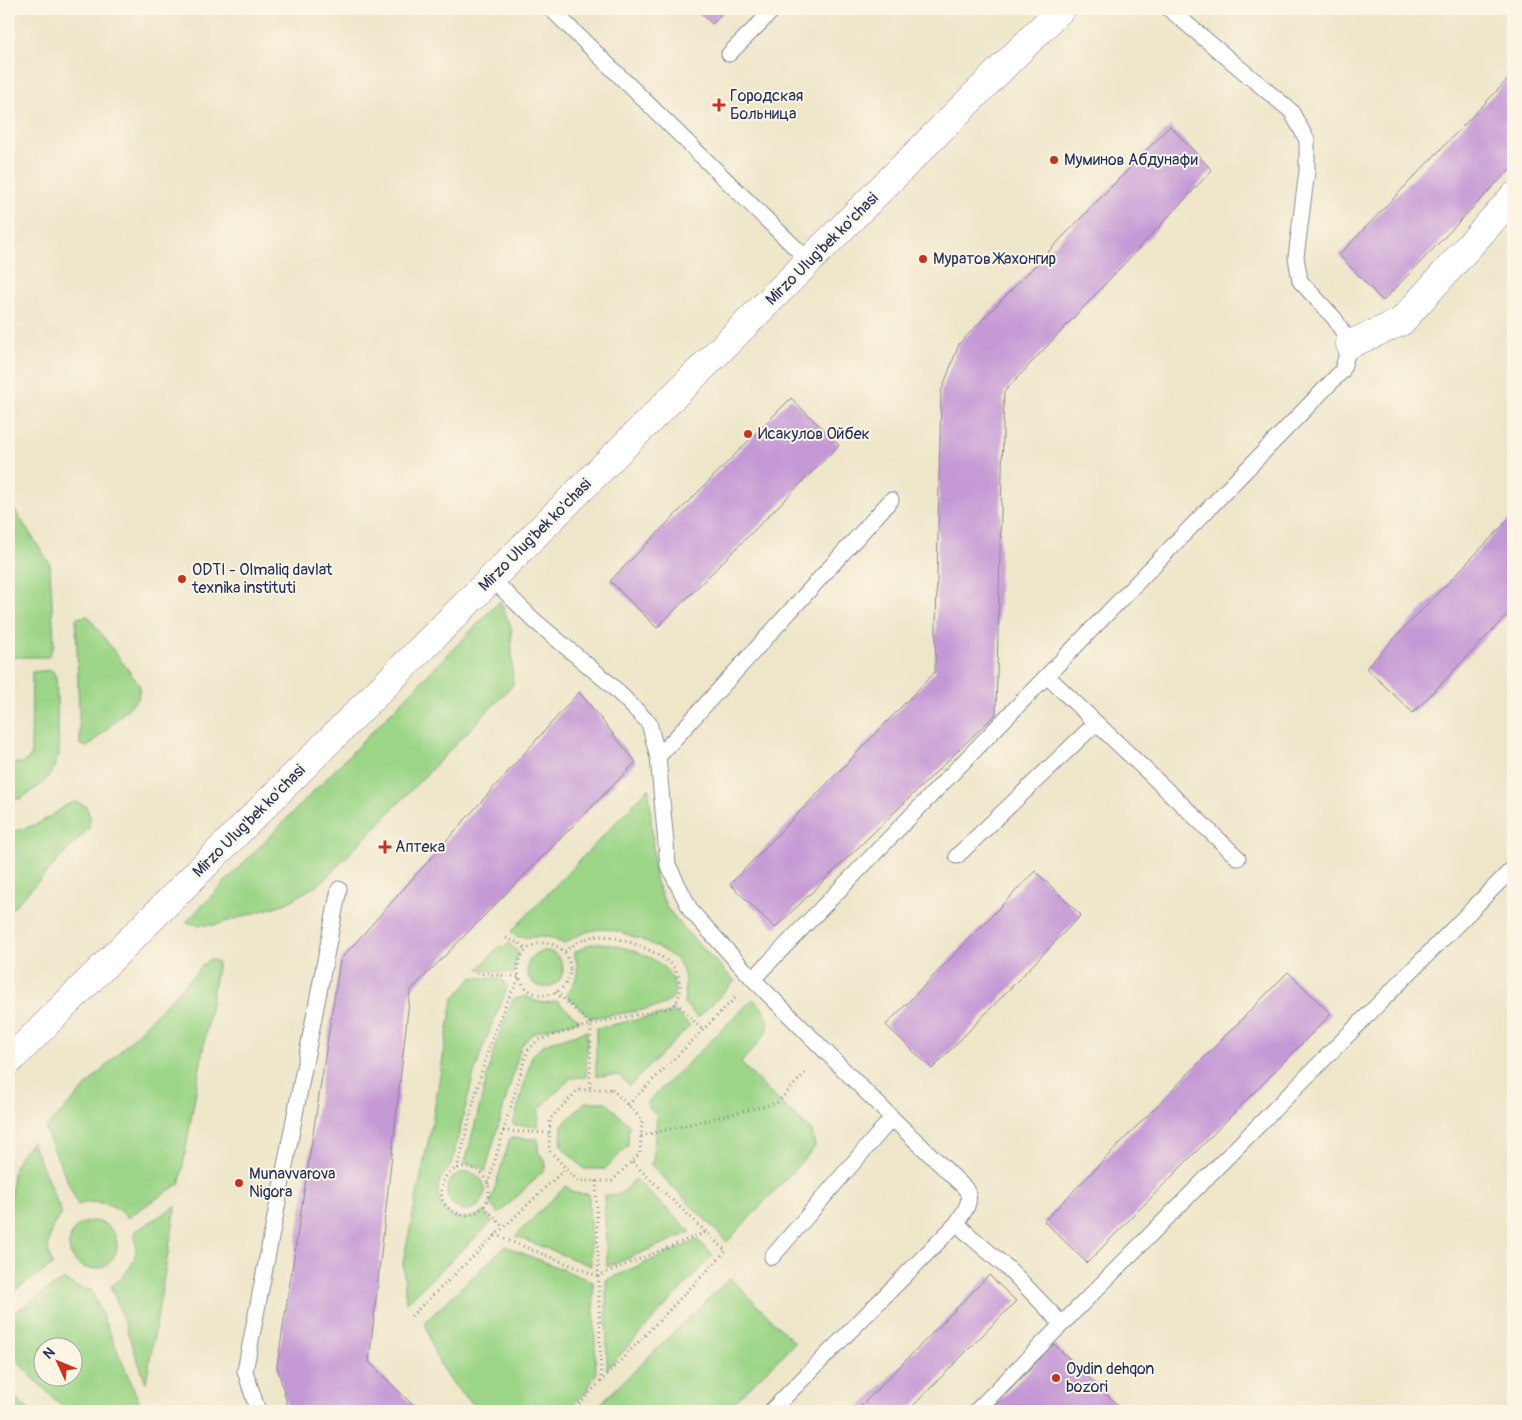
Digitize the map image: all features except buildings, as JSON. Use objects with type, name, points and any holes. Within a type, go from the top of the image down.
[{"type":"main road","name":"Mirzo Ulug'bek ko'chasi","points":[[9,1061],[1061,9]]},
{"type":"main road","points":[[1350,344],[1401,322],[1513,197]]},
{"type":"lane","points":[[551,9],[810,262]]},
{"type":"lane","points":[[729,54],[774,9]]},
{"type":"lane","points":[[752,979],[1342,371],[1350,344],[1336,319],[1300,281],[1296,257],[1307,171],[1306,140],[1291,111],[1169,9]]},
{"type":"lane","points":[[658,757],[890,500]]},
{"type":"lane","points":[[492,579],[535,621],[610,684],[649,723],[658,757],[668,865],[691,911],[752,979],[968,1193],[969,1204],[957,1223],[771,1411]]},
{"type":"lane","points":[[1047,676],[1238,858]]},
{"type":"lane","points":[[957,856],[1096,723]]},
{"type":"lane","points":[[976,1411],[1513,868]]},
{"type":"lane","points":[[253,1410],[245,1371],[339,889]]},
{"type":"lane","points":[[772,1257],[892,1118]]},
{"type":"lane","points":[[957,1223],[1012,1272],[1062,1324]]},
{"type":"path","points":[[488,1184],[482,1174],[476,1169],[470,1167],[457,1169],[448,1174],[443,1182],[442,1198],[446,1206],[460,1215],[477,1213],[484,1206],[489,1195],[488,1184],[527,1051],[538,1040],[591,1024],[668,1009],[676,1003],[680,996],[680,981],[675,969],[664,958],[642,947],[615,938],[599,936],[574,944],[564,952]]},
{"type":"path","points":[[506,938],[519,943],[528,950]]},
{"type":"path","points":[[542,943],[550,944],[564,952],[570,967],[566,984],[556,992],[542,995],[534,993],[526,987],[520,977],[519,964],[528,950],[534,945],[542,943]]},
{"type":"path","points":[[476,973],[520,977]]},
{"type":"path","points":[[457,1169],[491,1041],[509,996],[520,977]]},
{"type":"path","points":[[628,1105],[752,979]]},
{"type":"path","points":[[556,992],[591,1024],[590,1090]]},
{"type":"path","points":[[676,1003],[703,1030]]},
{"type":"path","points":[[641,1136],[777,1103],[805,1074]]},
{"type":"path","points":[[612,1089],[642,1120],[640,1153],[612,1181],[578,1181],[549,1150],[550,1119],[578,1090],[590,1090],[612,1089]]},
{"type":"path","points":[[503,1131],[550,1133]]},
{"type":"path","points":[[572,1411],[726,1251],[631,1161]]},
{"type":"path","points":[[411,1316],[566,1168]]},
{"type":"path","points":[[596,1181],[601,1382]]},
{"type":"path","points":[[484,1206],[503,1227]]},
{"type":"path","points":[[495,1235],[598,1276],[706,1232]]},
{"type":"green space","points":[[9,499],[50,564],[54,645],[48,657],[9,657]]},
{"type":"green space","points":[[500,601],[511,627],[513,685],[323,881],[287,903],[215,925],[198,925],[186,922]]},
{"type":"green space","points":[[88,616],[140,686],[138,699],[88,747],[80,745],[76,618]]},
{"type":"green space","points":[[52,670],[56,677],[59,754],[51,774],[41,785],[21,798],[9,802],[9,764],[22,763],[31,757],[32,672]]},
{"type":"green space","points":[[649,788],[655,880],[667,908],[686,931],[735,981],[698,1018],[684,1003],[685,980],[681,966],[668,953],[657,947],[622,933],[603,929],[582,934],[564,944],[549,937],[516,937],[511,932]]},
{"type":"green space","points":[[75,802],[86,806],[90,817],[89,828],[9,912],[9,833],[41,822],[65,806]]},
{"type":"green space","points":[[509,943],[519,953],[514,974],[479,969],[499,946],[505,948]]},
{"type":"green space","points":[[598,943],[632,950],[655,960],[671,976],[674,985],[672,999],[654,1007],[590,1018],[566,995],[577,975],[577,964],[573,953],[588,945]]},
{"type":"green space","points":[[545,951],[552,952],[558,956],[562,962],[562,976],[558,982],[552,986],[545,987],[538,986],[532,982],[528,976],[527,969],[528,962],[532,956],[538,952]]},
{"type":"green space","points":[[209,959],[218,962],[180,1183],[127,1218],[117,1209],[105,1204],[91,1202],[78,1205],[45,1129]]},
{"type":"green space","points":[[473,977],[501,979],[507,985],[506,992],[487,1038],[469,1092],[453,1161],[441,1179],[438,1190],[442,1207],[453,1216],[468,1218],[484,1212],[492,1222],[406,1303],[403,1262],[432,1123],[453,999]]},
{"type":"green space","points":[[526,996],[541,1002],[557,1001],[580,1021],[551,1027],[532,1034],[521,1046],[485,1172],[480,1167],[465,1163],[496,1043],[513,999]]},
{"type":"green space","points":[[753,999],[767,1017],[768,1025],[762,1039],[741,1063],[770,1093],[812,1131],[815,1147],[727,1242],[650,1164],[653,1160],[657,1116],[646,1104]]},
{"type":"green space","points":[[676,1012],[690,1026],[629,1086],[619,1075],[596,1076],[596,1028]]},
{"type":"green space","points":[[587,1031],[586,1077],[571,1078],[539,1109],[538,1126],[513,1125],[532,1056],[544,1044]]},
{"type":"green space","points":[[585,1102],[606,1102],[629,1125],[628,1146],[605,1169],[584,1169],[561,1146],[562,1125]]},
{"type":"green space","points":[[510,1138],[538,1139],[538,1152],[544,1158],[546,1164],[544,1170],[499,1214],[490,1204]]},
{"type":"green space","points":[[32,1142],[62,1214],[54,1224],[49,1238],[50,1259],[53,1265],[9,1294],[9,1215],[13,1173],[20,1155]]},
{"type":"green space","points":[[466,1172],[473,1173],[479,1178],[484,1184],[484,1198],[479,1204],[473,1209],[466,1210],[459,1209],[453,1204],[448,1198],[447,1191],[448,1184],[453,1178],[459,1173]]},
{"type":"green space","points":[[635,1179],[691,1232],[607,1267],[604,1195],[620,1194]]},
{"type":"green space","points":[[566,1186],[574,1193],[589,1194],[591,1266],[515,1236]]},
{"type":"green space","points":[[176,1206],[146,1383],[111,1286],[128,1270],[135,1256],[136,1241],[134,1232]]},
{"type":"green space","points":[[93,1221],[102,1223],[110,1228],[115,1236],[117,1245],[115,1254],[110,1262],[102,1267],[93,1269],[84,1267],[76,1262],[71,1254],[69,1245],[71,1236],[76,1228],[84,1223]]},
{"type":"green space","points":[[698,1240],[713,1255],[607,1369],[606,1280]]},
{"type":"green space","points":[[505,1246],[593,1282],[596,1374],[586,1392],[567,1411],[483,1411],[456,1387],[444,1372],[434,1352],[425,1322]]},
{"type":"green space","points":[[730,1278],[795,1343],[725,1411],[597,1411],[595,1409]]},
{"type":"green space","points":[[64,1279],[77,1287],[91,1290],[142,1411],[67,1411],[43,1388],[82,1388],[82,1338],[32,1338],[32,1377],[9,1349],[9,1316]]},
{"type":"green space","points":[[9,1391],[30,1411],[9,1411]]},
{"type":"place","name":"Городская Больница","points":[[719,105]]},
{"type":"place","name":"Муминов Абдунафи","points":[[1054,160]]},
{"type":"place","name":"Муратов Жахонгир","points":[[923,259]]},
{"type":"place","name":"Исакулов Ойбек","points":[[748,434]]},
{"type":"place","name":"ODTI - Olmaliq davlat texnika instituti","points":[[182,579]]},
{"type":"place","name":"Аптека","points":[[385,847]]},
{"type":"place","name":"Munavvarova Nigora","points":[[239,1183]]},
{"type":"place","name":"Oydin dehqon bozori","points":[[1056,1378]]}]
